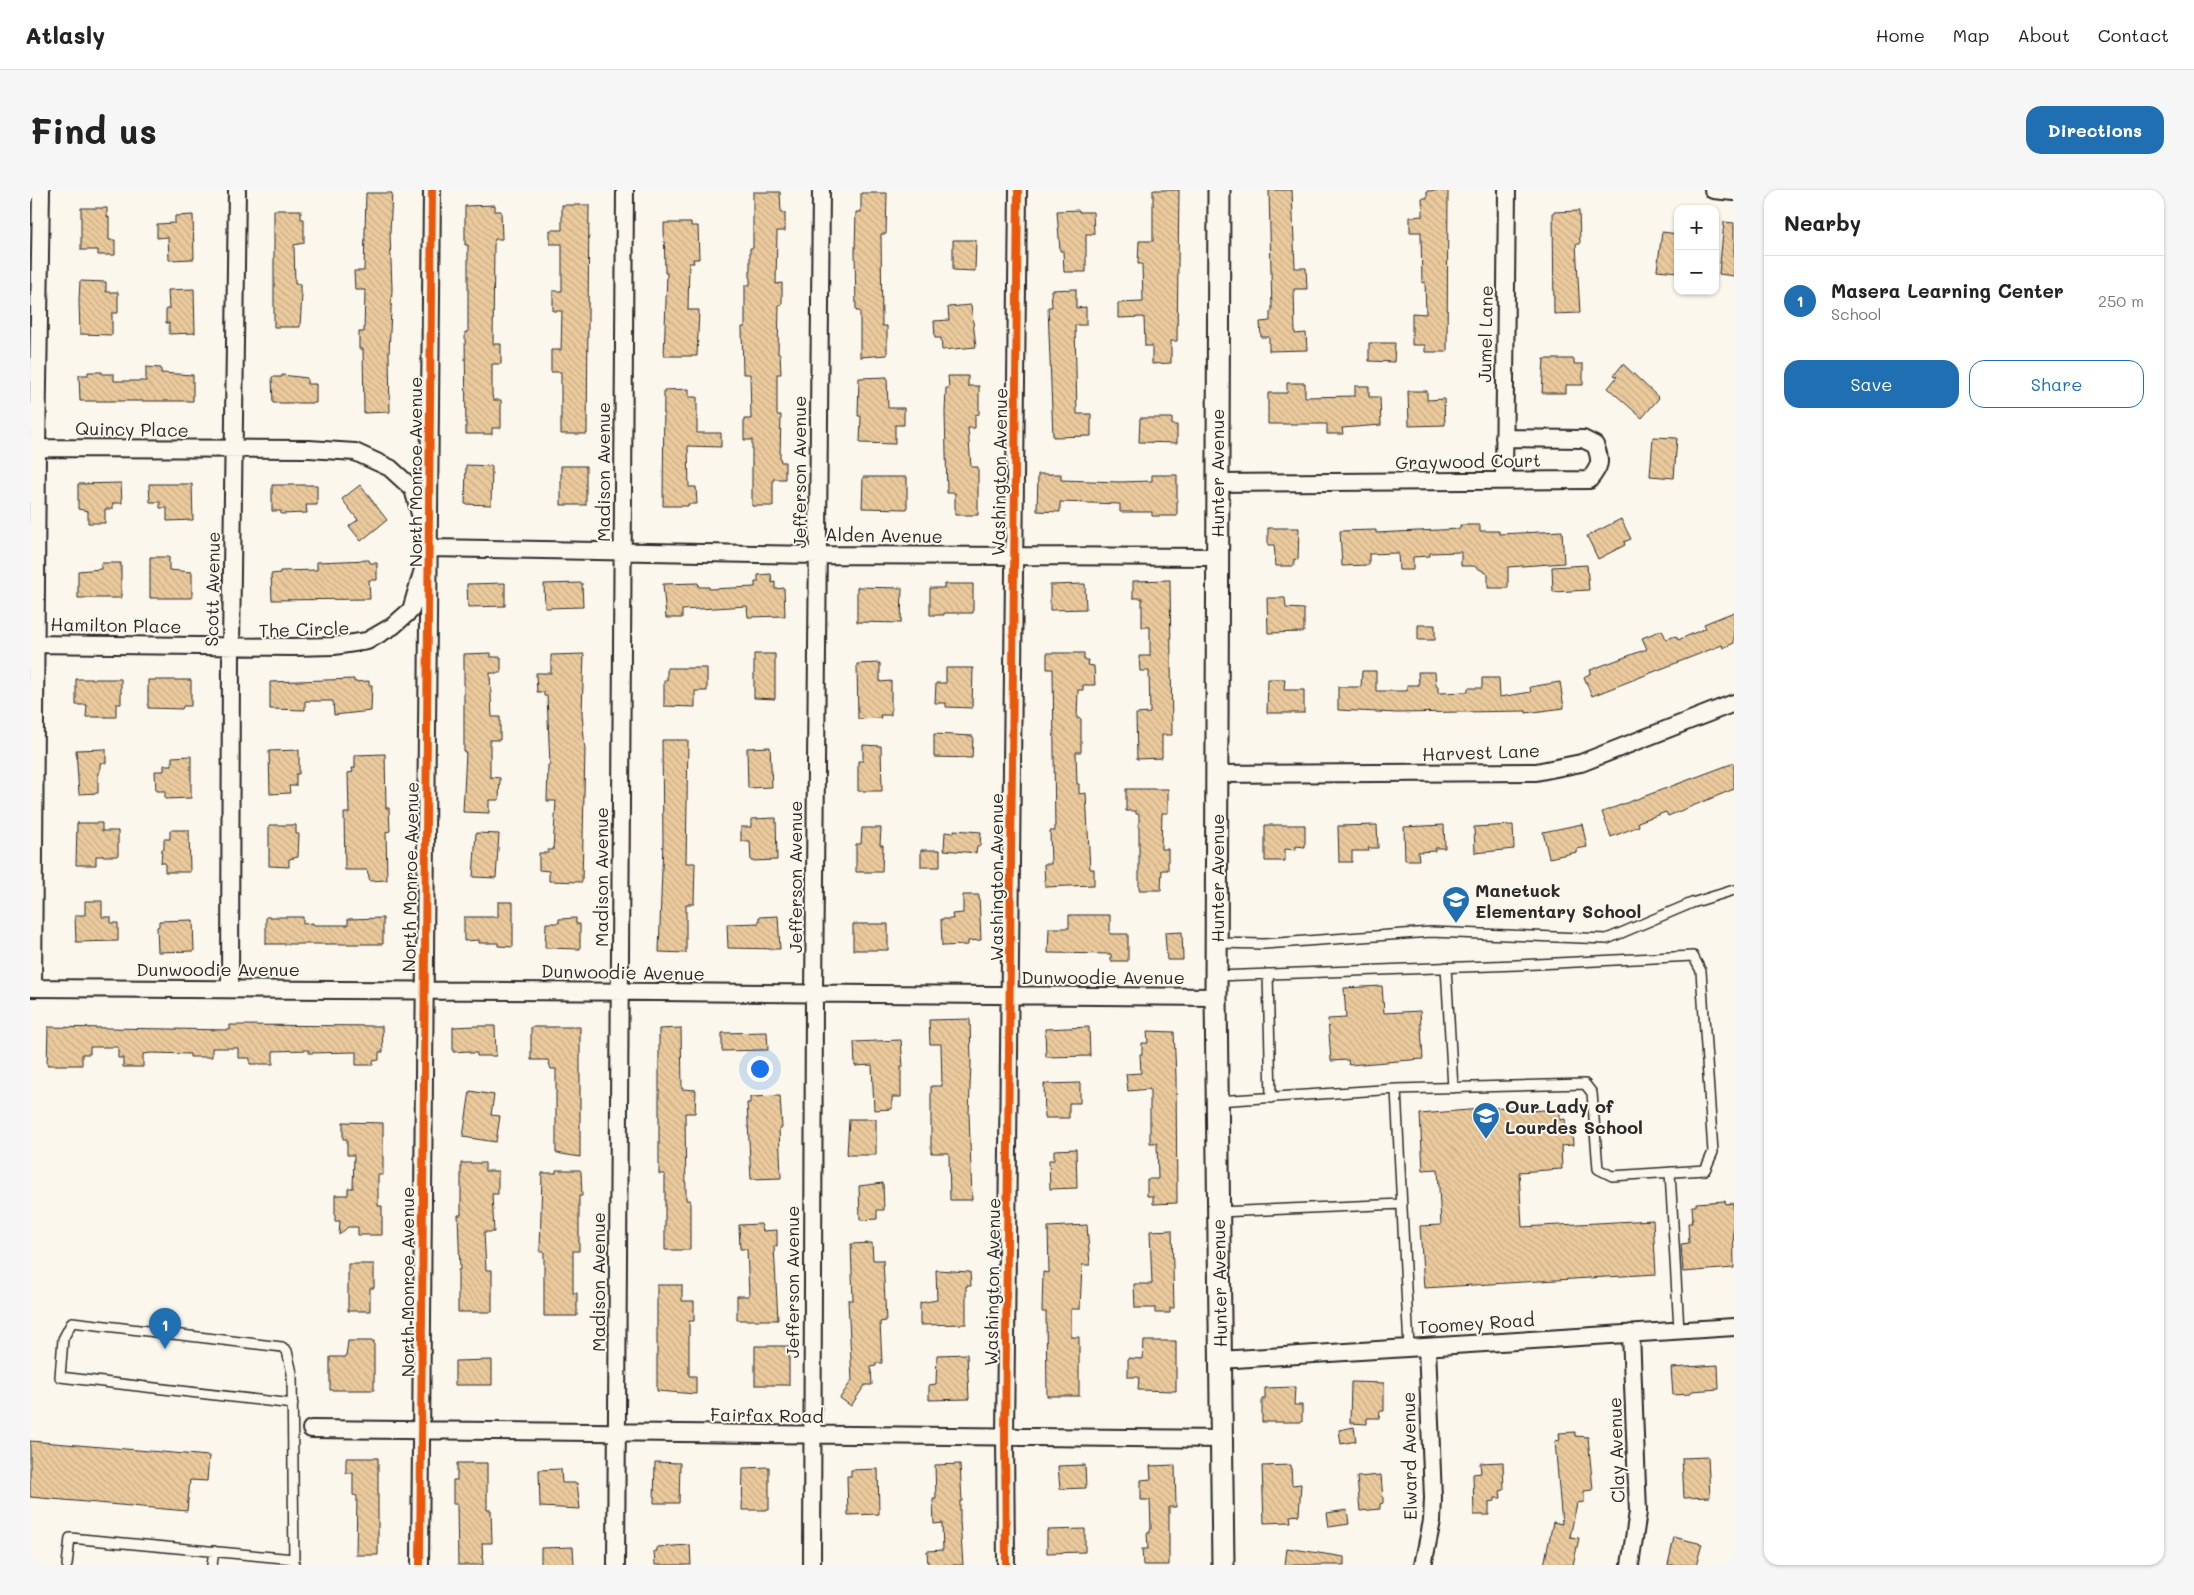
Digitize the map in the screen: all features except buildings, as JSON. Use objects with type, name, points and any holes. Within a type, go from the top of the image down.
[{"type":"street","points":[[32,988],[34,448],[41,190]]},
{"type":"street","name":"Scott Avenue","points":[[230,989],[231,646],[237,190]]},
{"type":"street","name":"North Monroe Avenue","points":[[420,1565],[432,190]]},
{"type":"street","name":"Madison Avenue","points":[[616,1565],[625,190]]},
{"type":"street","name":"Jefferson Avenue","points":[[812,1565],[814,995],[821,190]]},
{"type":"street","name":"Washington Avenue","points":[[1006,1565],[1005,1437],[1018,190]]},
{"type":"street","name":"Hunter Avenue","points":[[1219,190],[1216,997],[1220,1360],[1223,1439],[1223,1565]]},
{"type":"street","name":"Jumel Lane","points":[[1504,479],[1507,190]]},
{"type":"street","points":[[1712,190],[1734,192]]},
{"type":"street","name":"Graywood Court","points":[[1217,483],[1504,479],[1589,480],[1598,470],[1600,457],[1595,445],[1583,439],[1504,438]]},
{"type":"street","name":"Quincy Place","points":[[34,448],[235,450]]},
{"type":"street","points":[[235,450],[309,449],[355,452],[390,468],[413,489],[430,548]]},
{"type":"street","name":"Alden Avenue","points":[[430,548],[818,555],[1217,557]]},
{"type":"street","name":"The Circle","points":[[231,646],[334,646],[367,641],[393,626],[411,610],[430,548]]},
{"type":"street","name":"Hamilton Place","points":[[33,644],[231,646]]},
{"type":"street","name":"Harvest Lane","points":[[1218,774],[1536,772],[1581,763],[1734,703]]},
{"type":"street","name":"Dunwoodie Avenue","points":[[32,988],[424,989],[814,995],[1216,997]]},
{"type":"street","name":"Toomey Road","points":[[1220,1360],[1734,1327]]},
{"type":"street","name":"Clay Avenue","points":[[1630,1565],[1638,1512],[1631,1333]]},
{"type":"street","name":"Elward Avenue","points":[[1423,1565],[1432,1520],[1433,1498],[1427,1347]]},
{"type":"street","name":"Fairfax Road","points":[[311,1429],[1223,1439]]},
{"type":"lane","points":[[1217,943],[1264,944],[1431,932],[1607,939],[1692,903],[1734,890]]},
{"type":"lane","points":[[1216,976],[1518,965],[1693,956],[1701,971],[1713,1152],[1705,1170],[1612,1176],[1598,1169],[1592,1093],[1585,1084],[1396,1089],[1217,1101]]},
{"type":"lane","points":[[1446,967],[1453,1088]]},
{"type":"lane","points":[[1268,974],[1271,1098]]},
{"type":"lane","points":[[1396,1089],[1409,1348]]},
{"type":"lane","points":[[1670,1172],[1679,1330]]},
{"type":"lane","points":[[1218,1212],[1402,1204]]},
{"type":"lane","points":[[67,1565],[70,1538],[214,1551],[294,1562],[293,1404],[290,1360],[287,1351],[282,1347],[72,1322],[63,1339],[60,1377],[293,1404]]},
{"type":"lane","points":[[212,1565],[214,1551]]},
{"type":"cycle path","points":[[420,1565],[432,190]]},
{"type":"cycle path","points":[[1006,1565],[1005,1437],[1018,190]]},
{"type":"place","name":"Manetuck Elementary School","points":[[1456,924]]},
{"type":"place","name":"Our Lady of Lourdes School","points":[[1486,1140]]},
{"type":"place","name":"Masera Learning Center","points":[[165,1349]]}]
